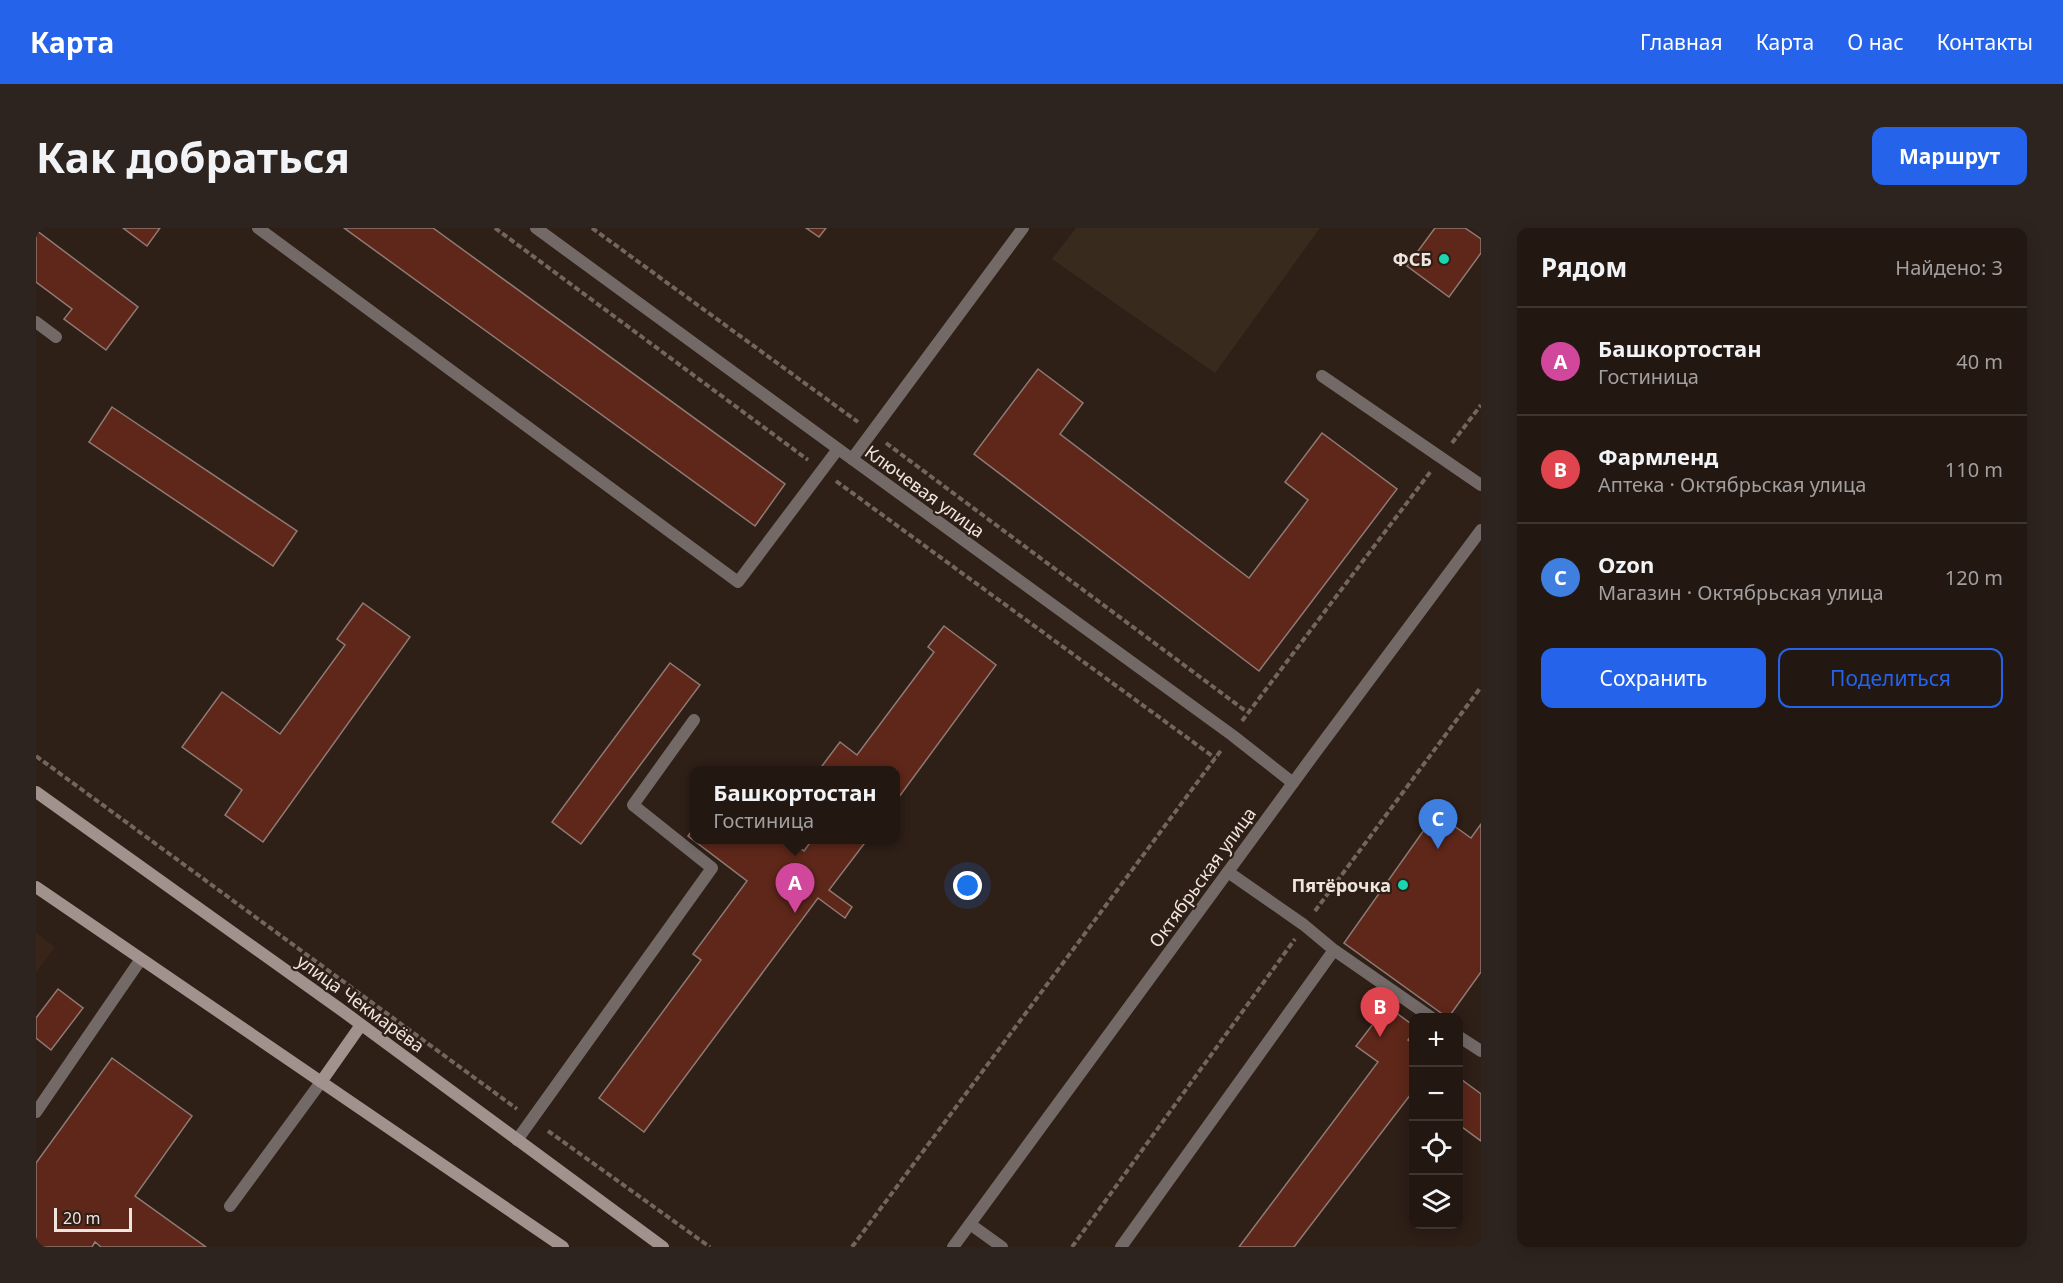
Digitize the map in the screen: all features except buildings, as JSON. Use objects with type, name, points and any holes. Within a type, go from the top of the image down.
[{"type":"main road","name":"улица Чекмарёва","points":[[36,792],[361,1025],[663,1247]]},
{"type":"main road","points":[[36,887],[563,1247]]},
{"type":"main road","points":[[321,1082],[361,1025]]},
{"type":"street","points":[[258,228],[738,582],[838,449]]},
{"type":"street","name":"Ключевая улица","points":[[536,228],[1232,735],[1293,783]]},
{"type":"street","points":[[852,459],[1023,228]]},
{"type":"street","points":[[36,322],[56,337]]},
{"type":"street","points":[[1322,376],[1481,485]]},
{"type":"street","name":"Октябрьская улица","points":[[953,1247],[1481,530]]},
{"type":"street","points":[[517,1140],[712,868],[633,805],[694,720]]},
{"type":"street","points":[[1228,872],[1304,925],[1334,950],[1426,1013]]},
{"type":"street","points":[[1121,1247],[1334,950]]},
{"type":"street","points":[[36,1112],[141,959]]},
{"type":"street","points":[[1463,1039],[1481,1052]]},
{"type":"street","points":[[230,1206],[321,1082]]},
{"type":"street","points":[[970,1224],[1002,1247]]},
{"type":"path","points":[[495,228],[1215,758]]},
{"type":"path","points":[[592,228],[872,432],[1248,712]]},
{"type":"path","points":[[852,1247],[1248,712],[1481,405]]},
{"type":"path","points":[[1072,1247],[1304,925],[1481,687]]},
{"type":"path","points":[[36,756],[710,1247]]},
{"type":"shaded area","points":[[1076,228],[1320,228],[1215,373],[1052,259]]},
{"type":"shaded area","points":[[36,933],[55,947],[36,973]]},
{"type":"place","name":"ФСБ","points":[[1444,259]]},
{"type":"place","name":"Ozon","points":[[1438,849]]},
{"type":"place","name":"Пятёрочка","points":[[1403,885]]},
{"type":"place","name":"Башкортостан","points":[[795,913]]},
{"type":"place","name":"Фармленд","points":[[1380,1037]]}]
